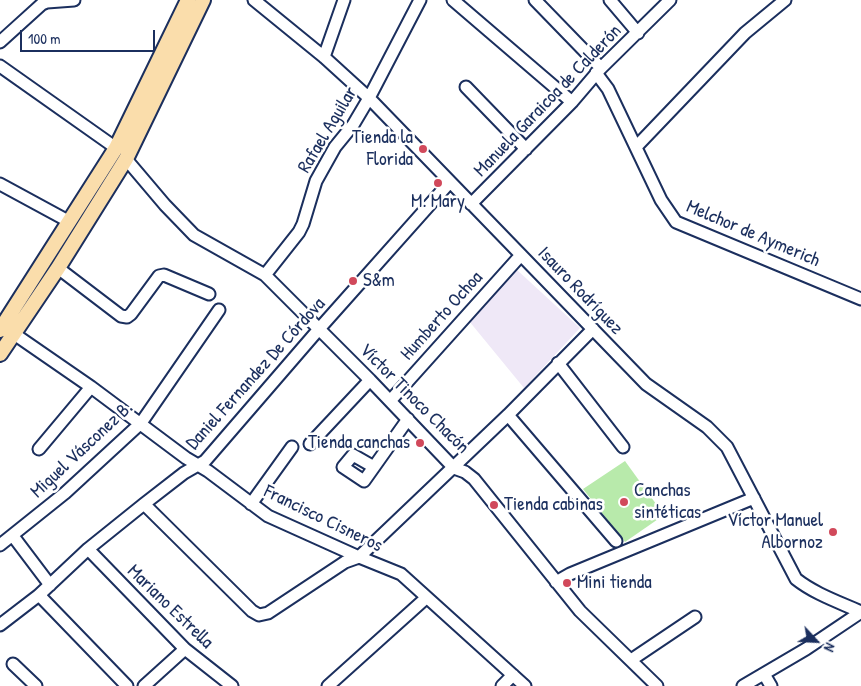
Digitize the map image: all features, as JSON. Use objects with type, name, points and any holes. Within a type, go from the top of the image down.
[{"type":"main road","points":[[0,354],[4,328],[116,148],[188,0]]},
{"type":"main road","points":[[4,328],[58,268],[126,159],[204,0]]},
{"type":"street","points":[[0,42],[42,4],[74,0]]},
{"type":"street","name":"Isauro Rodríguez","points":[[254,0],[324,57],[369,98],[449,183],[646,384],[714,434],[727,448],[796,579],[820,594],[861,612]]},
{"type":"street","points":[[324,57],[344,0]]},
{"type":"street","name":"Rafael Aguilar","points":[[265,275],[299,232],[316,181],[335,147],[369,98],[420,0]]},
{"type":"street","points":[[453,0],[572,102]]},
{"type":"street","name":"Melchor de Aymerich","points":[[535,0],[598,71],[661,200],[676,222],[861,299]]},
{"type":"street","points":[[610,0],[638,33]]},
{"type":"street","name":"Manuela Garaicoa de Calderón","points":[[471,204],[572,102],[598,71],[670,0]]},
{"type":"street","points":[[636,147],[745,33],[785,0]]},
{"type":"street","points":[[0,66],[116,148]]},
{"type":"street","points":[[466,87],[526,149]]},
{"type":"street","name":"Víctor Tinoco Chacón","points":[[126,159],[164,205],[194,235],[265,275],[370,380],[454,468],[465,472],[474,479],[580,611],[657,686]]},
{"type":"street","name":"Daniel Fernandez De Córdova","points":[[0,624],[39,595],[88,549],[144,504],[184,473],[205,461],[449,183]]},
{"type":"street","points":[[0,184],[70,222]]},
{"type":"street","name":"Humberto Ochoa","points":[[390,401],[521,255]]},
{"type":"street","points":[[58,268],[121,316],[126,317],[131,314],[159,276],[164,275],[209,294]]},
{"type":"street","name":"Miguel Vásconez B.","points":[[0,544],[13,536],[65,493],[141,423],[218,310]]},
{"type":"street","name":"Francisco Cisneros","points":[[4,328],[91,387],[268,516],[359,558],[401,574],[525,686]]},
{"type":"street","points":[[144,504],[252,611],[259,615],[268,613],[345,562],[359,558],[454,468],[593,329]]},
{"type":"street","points":[[558,363],[623,447]]},
{"type":"street","points":[[310,444],[370,380]]},
{"type":"street","points":[[39,449],[91,387]]},
{"type":"street","points":[[508,415],[616,541]]},
{"type":"street","points":[[374,467],[408,419]]},
{"type":"street","points":[[251,504],[292,447]]},
{"type":"street","points":[[556,582],[570,574],[754,498]]},
{"type":"street","points":[[13,536],[50,585]]},
{"type":"street","name":"Mariano Estrella","points":[[88,549],[185,649],[232,686]]},
{"type":"street","points":[[39,595],[127,686]]},
{"type":"street","points":[[328,686],[340,682],[426,598]]},
{"type":"street","points":[[743,686],[806,649],[861,612]]},
{"type":"street","points":[[631,660],[695,617]]},
{"type":"street","points":[[144,686],[185,649]]},
{"type":"street","points":[[13,664],[36,686]]},
{"type":"street","points":[[764,674],[771,686]]},
{"type":"street","points":[[502,686],[513,675]]},
{"type":"shaded area","points":[[516,269],[580,328],[524,388],[469,321]]},
{"type":"green space","name":"Canchas sintéticas","points":[[625,461],[664,515],[625,542],[583,489]]},
{"type":"place","name":"Tienda la Florida","points":[[423,149]]},
{"type":"place","name":"M. Mary","points":[[438,183]]},
{"type":"place","name":"S&m","points":[[353,281]]},
{"type":"place","name":"Tienda canchas","points":[[420,443]]},
{"type":"place","name":"Canchas sintéticas","points":[[624,502]]},
{"type":"place","name":"Tienda cabinas","points":[[494,505]]},
{"type":"place","name":"Víctor Manuel Albornoz","points":[[833,532]]},
{"type":"place","name":"Mini tienda","points":[[567,583]]}]
